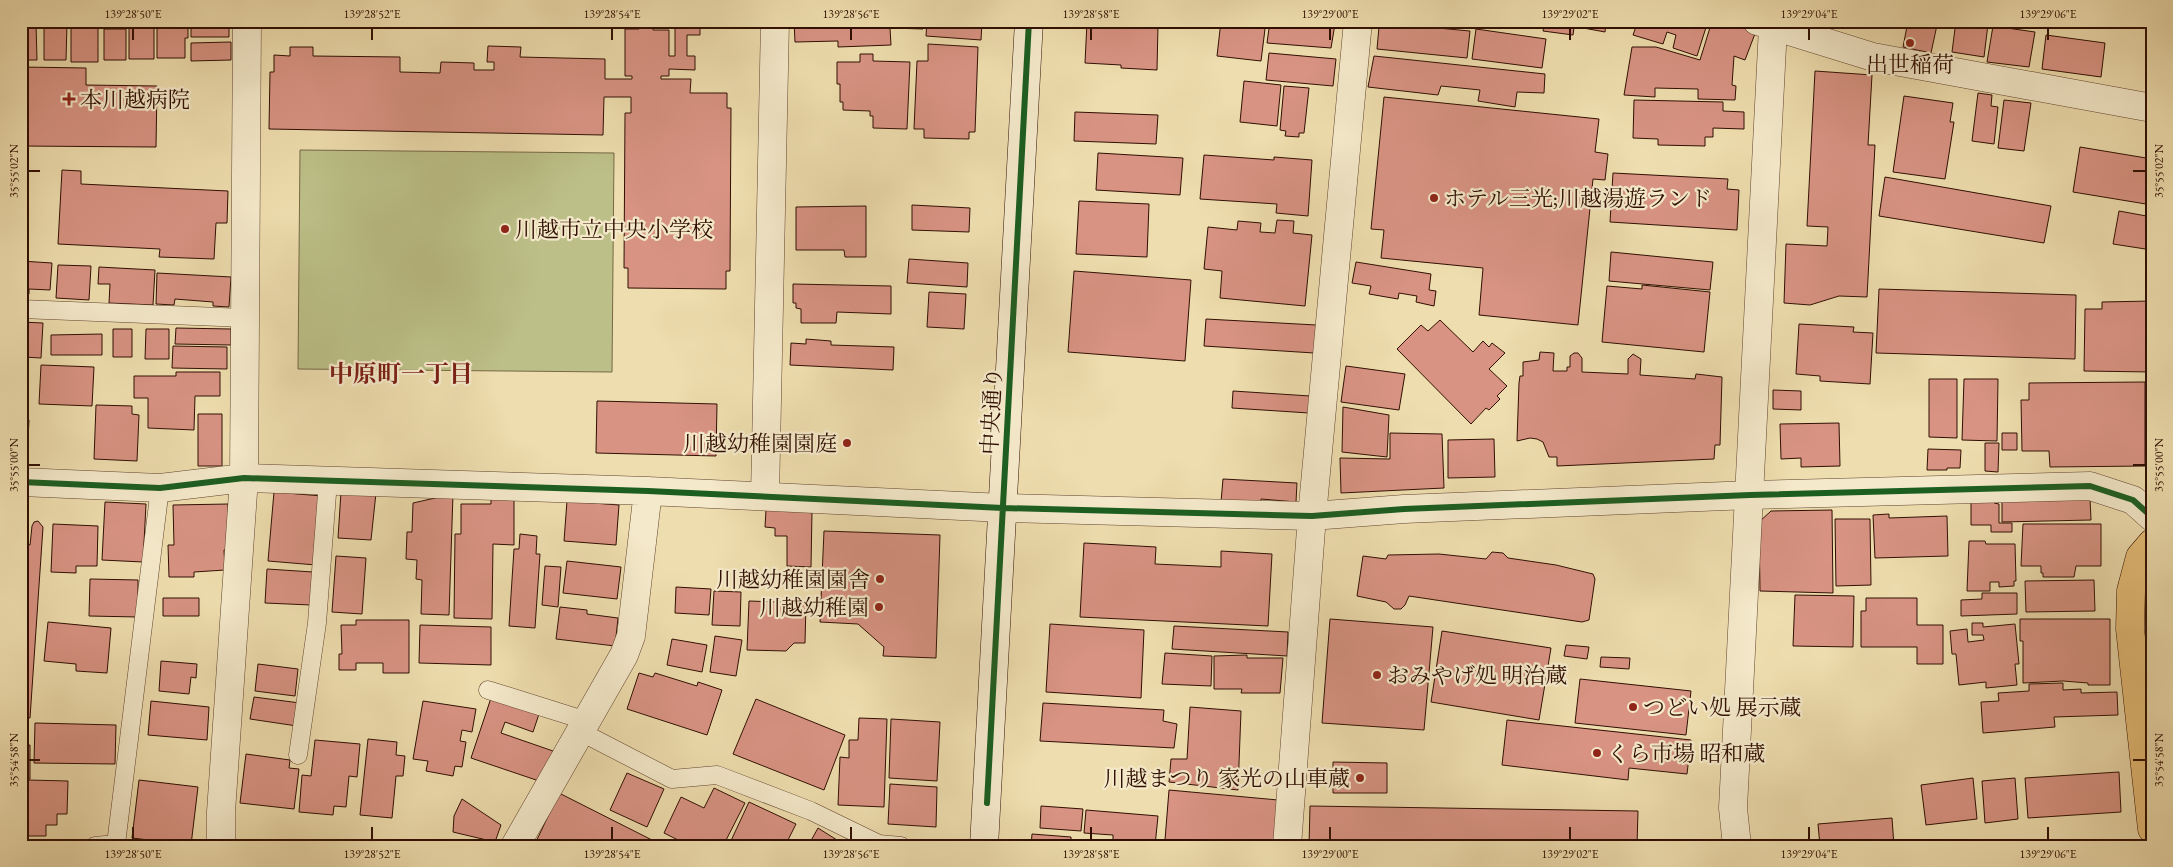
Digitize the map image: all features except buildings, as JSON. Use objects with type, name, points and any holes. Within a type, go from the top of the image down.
[{"type":"main road","points":[[2152,543],[2140,557],[2131,591],[2130,629],[2144,685],[2152,829]]},
{"type":"street","points":[[221,846],[221,812],[244,478],[247,21]]},
{"type":"street","points":[[765,496],[774,21]]},
{"type":"street","name":"中央通り","points":[[984,846],[1029,21]]},
{"type":"street","points":[[1287,846],[1312,516],[1358,21]]},
{"type":"street","points":[[1737,846],[1733,808],[1750,495],[1765,24],[1873,57],[2152,108]]},
{"type":"street","points":[[21,482],[160,488],[244,478],[648,491],[1003,508],[1312,516],[1404,509],[1750,495],[2090,486],[2133,500],[2152,517]]},
{"type":"street","points":[[515,846],[624,655],[632,636],[648,491]]},
{"type":"lane","points":[[21,309],[245,318]]},
{"type":"lane","points":[[298,755],[317,623],[328,481]]},
{"type":"lane","points":[[95,846],[116,844],[160,488]]},
{"type":"lane","points":[[488,690],[584,726],[672,779],[717,775],[811,811],[879,844],[901,846]]},
{"type":"green space","points":[[300,150],[614,153],[612,372],[298,369]]},
{"type":"cycle path","points":[[987,803],[1029,21]]},
{"type":"cycle path","points":[[21,482],[160,488],[244,478],[648,491],[1003,508],[1312,516],[1404,509],[1750,495],[2090,486],[2133,500],[2152,517]]},
{"type":"place","name":"出世稲荷","points":[[1910,43]]},
{"type":"place","name":"本川越病院","points":[[69,99]]},
{"type":"place","name":"ホテル三光;川越湯遊ランド","points":[[1434,198]]},
{"type":"place","name":"川越市立中央小学校","points":[[505,229]]},
{"type":"place","name":"川越幼稚園園庭","points":[[847,443]]},
{"type":"place","name":"川越幼稚園園舎","points":[[880,579]]},
{"type":"place","name":"川越幼稚園","points":[[879,607]]},
{"type":"place","name":"おみやげ処 明治蔵","points":[[1377,675]]},
{"type":"place","name":"つどい処 展示蔵","points":[[1633,707]]},
{"type":"place","name":"くら市場 昭和蔵","points":[[1597,753]]},
{"type":"place","name":"川越まつり 家光の山車蔵","points":[[1360,778]]},
{"type":"district","name":"中原町一丁目","points":[[401,374]]}]
